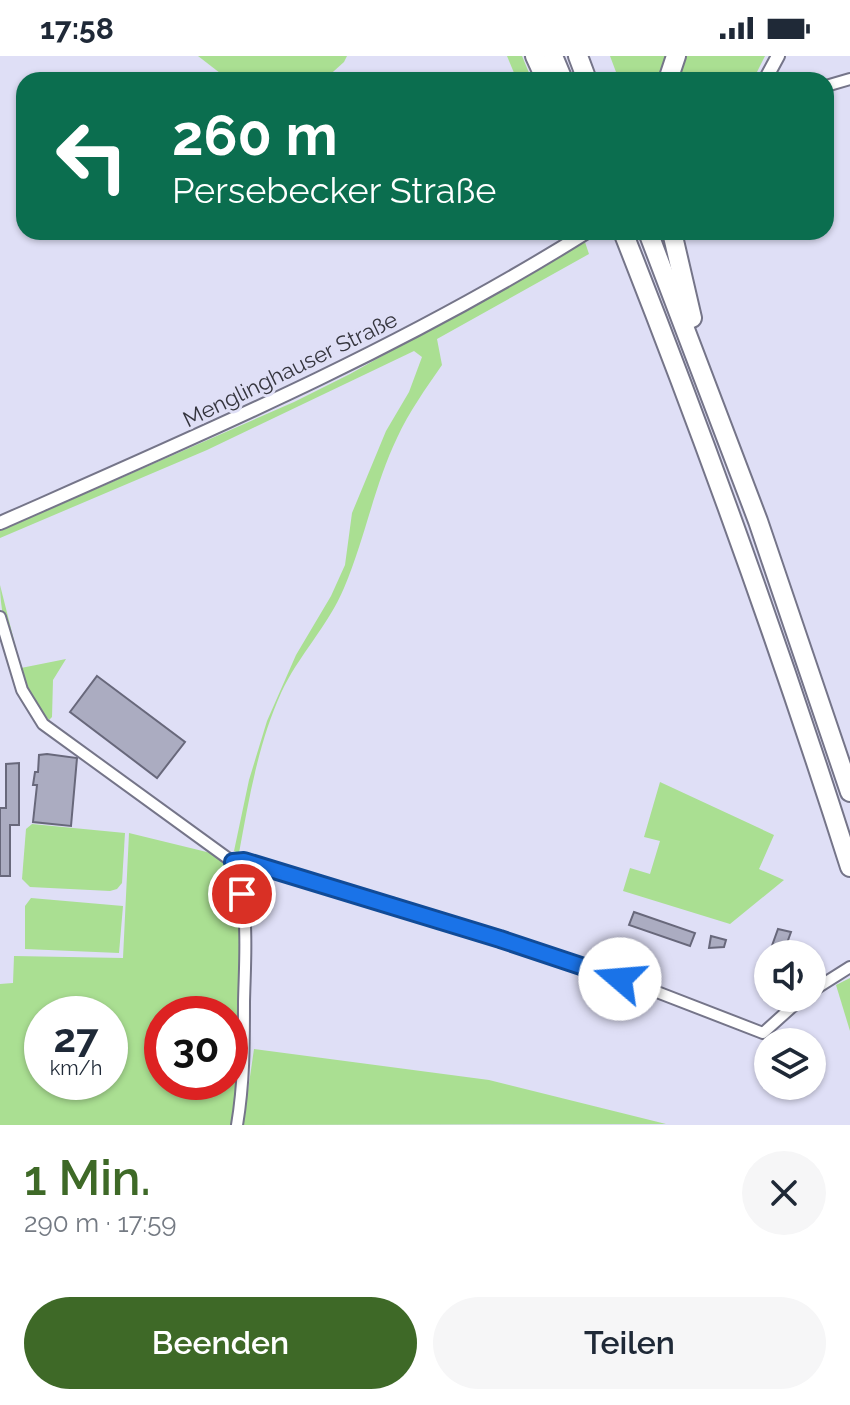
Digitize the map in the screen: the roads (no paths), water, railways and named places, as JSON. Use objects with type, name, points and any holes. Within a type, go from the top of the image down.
[{"type":"highway","points":[[625,240],[704,439],[771,625],[850,867]]},
{"type":"highway","points":[[651,240],[785,597],[850,792]]},
{"type":"highway","points":[[674,240],[717,409]]},
{"type":"street","name":"Menglinghauser Straße","points":[[0,523],[293,393],[437,320],[573,240]]},
{"type":"street","points":[[0,617],[22,690],[43,724],[233,862],[246,925],[244,1050],[237,1125]]},
{"type":"street","points":[[233,862],[244,861],[272,869],[500,939],[686,1002],[763,1033],[786,1012]]},
{"type":"street","points":[[826,982],[846,970]]}]
